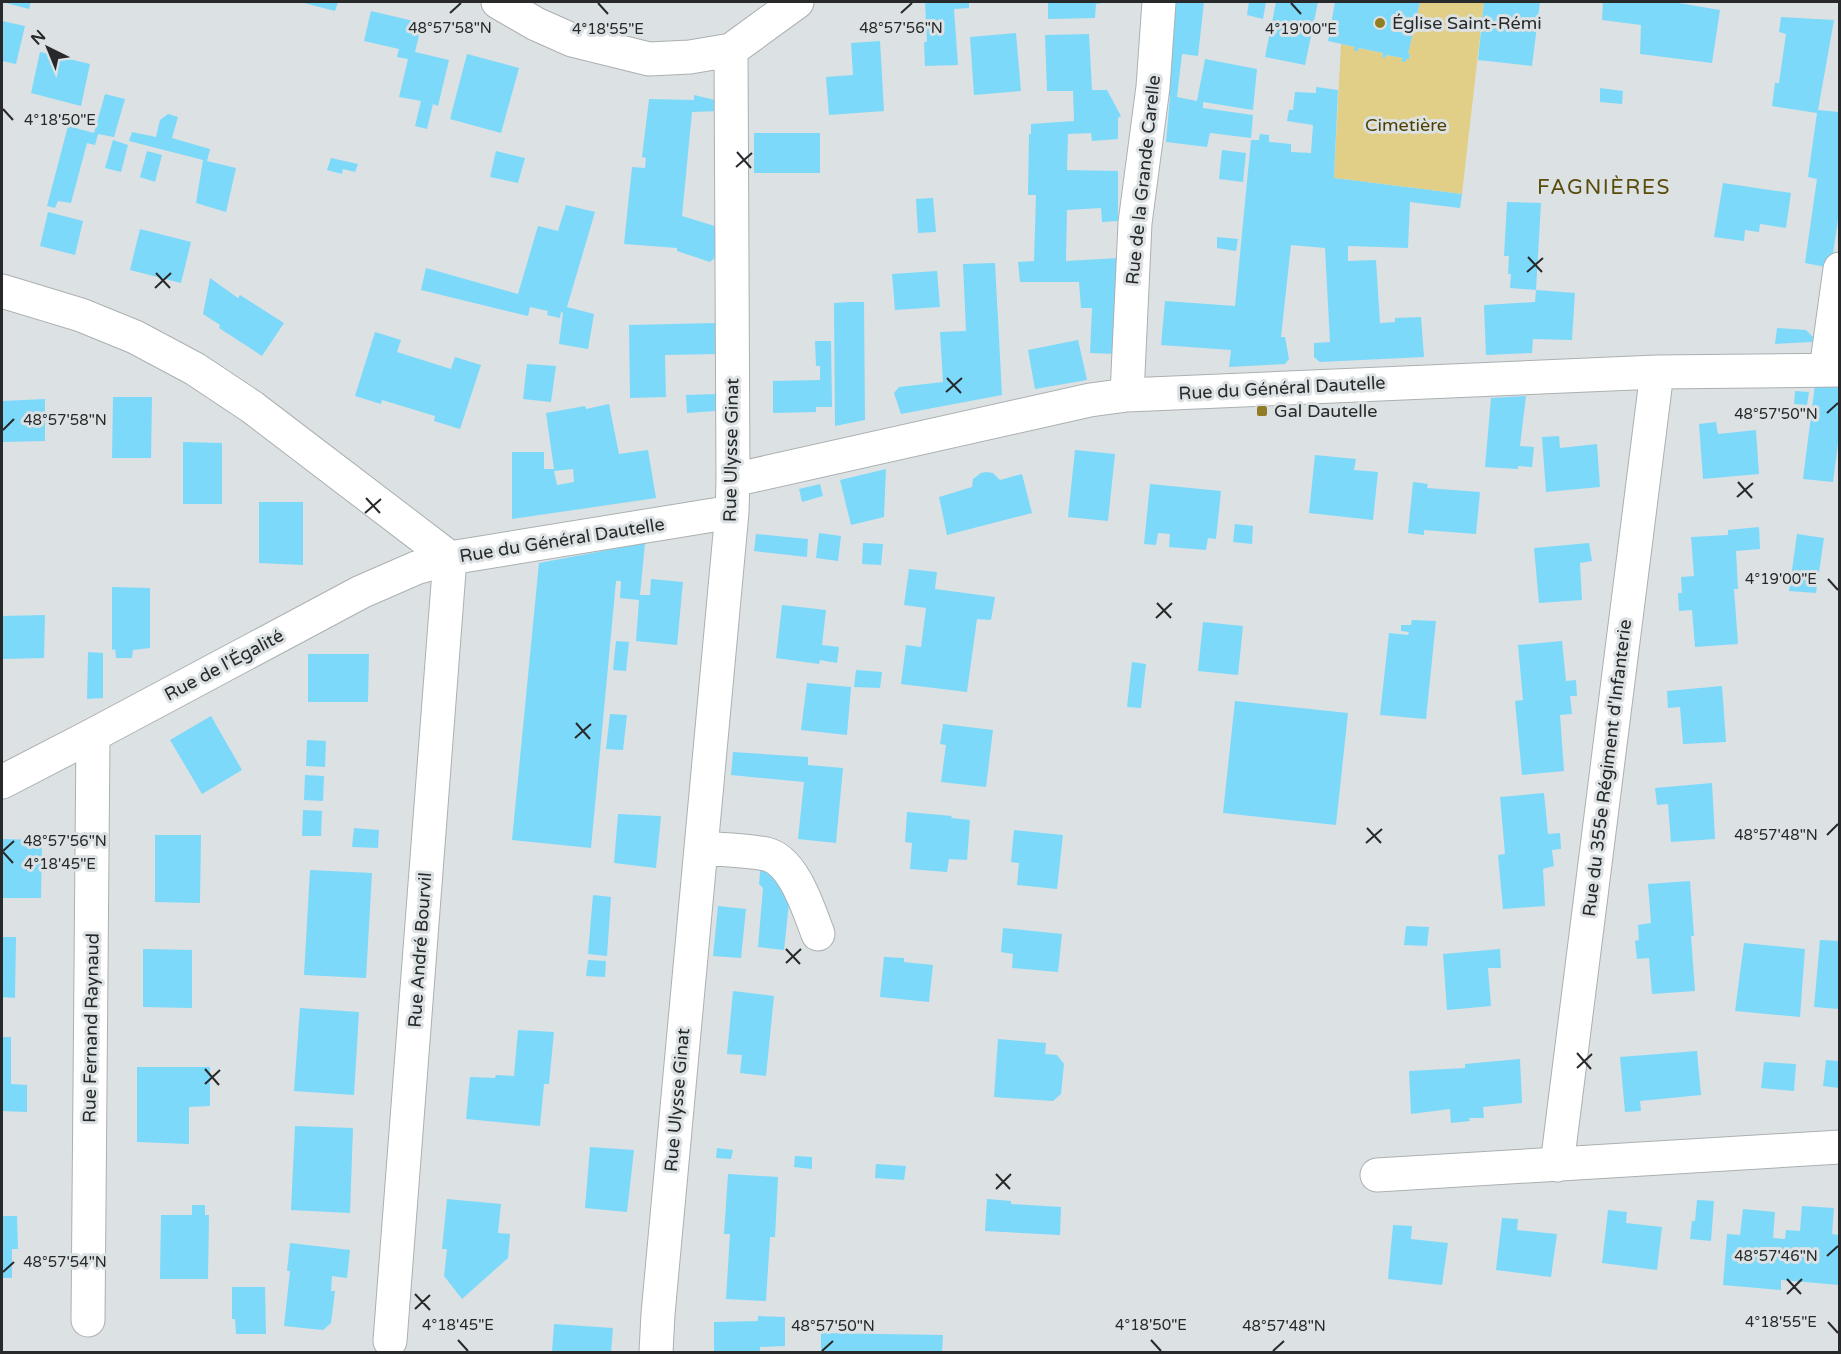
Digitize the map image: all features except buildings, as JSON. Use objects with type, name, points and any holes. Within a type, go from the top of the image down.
[{"type":"street","points":[[498,2],[536,24],[572,40],[649,59],[690,57],[731,50],[797,2]]},
{"type":"street","name":"Rue de la Grande Carelle","points":[[1127,395],[1135,223],[1153,87],[1160,2]]},
{"type":"street","name":"Rue Ulysse Ginat","points":[[656,1353],[732,512],[731,50]]},
{"type":"street","points":[[1833,370],[1839,269]]},
{"type":"street","name":"Rue du Général Dautelle","points":[[2,291],[81,315],[135,337],[195,369],[252,408],[450,558],[732,512]]},
{"type":"street","name":"Rue du Général Dautelle","points":[[733,480],[1079,402],[1127,395],[1657,372],[1833,370]]},
{"type":"street","name":"Rue du 355e Régiment d'Infanterie","points":[[1557,1164],[1657,372]]},
{"type":"street","name":"Rue de l'Égalité","points":[[2,782],[361,592],[416,568],[450,558]]},
{"type":"street","name":"Rue André Bourvil","points":[[390,1341],[450,558]]},
{"type":"street","name":"Rue Fernand Raynaud","points":[[88,1320],[93,735]]},
{"type":"street","points":[[701,848],[769,854],[784,865],[800,890],[818,934]]},
{"type":"street","points":[[1377,1175],[1839,1147]]},
{"type":"green space","name":"Cimetière","points":[[1420,2],[1484,2],[1462,194],[1334,178],[1341,44],[1355,47],[1355,51],[1359,48],[1383,53],[1382,57],[1385,58],[1386,55],[1403,58],[1402,61],[1406,62],[1406,59],[1409,59],[1410,54],[1408,54]]},
{"type":"place","name":"Église Saint-Rémi","points":[[1380,23]]},
{"type":"place","name":"Gal Dautelle","points":[[1262,411]]},
{"type":"district","name":"FAGNIÈRES","points":[[1604,187]]}]
